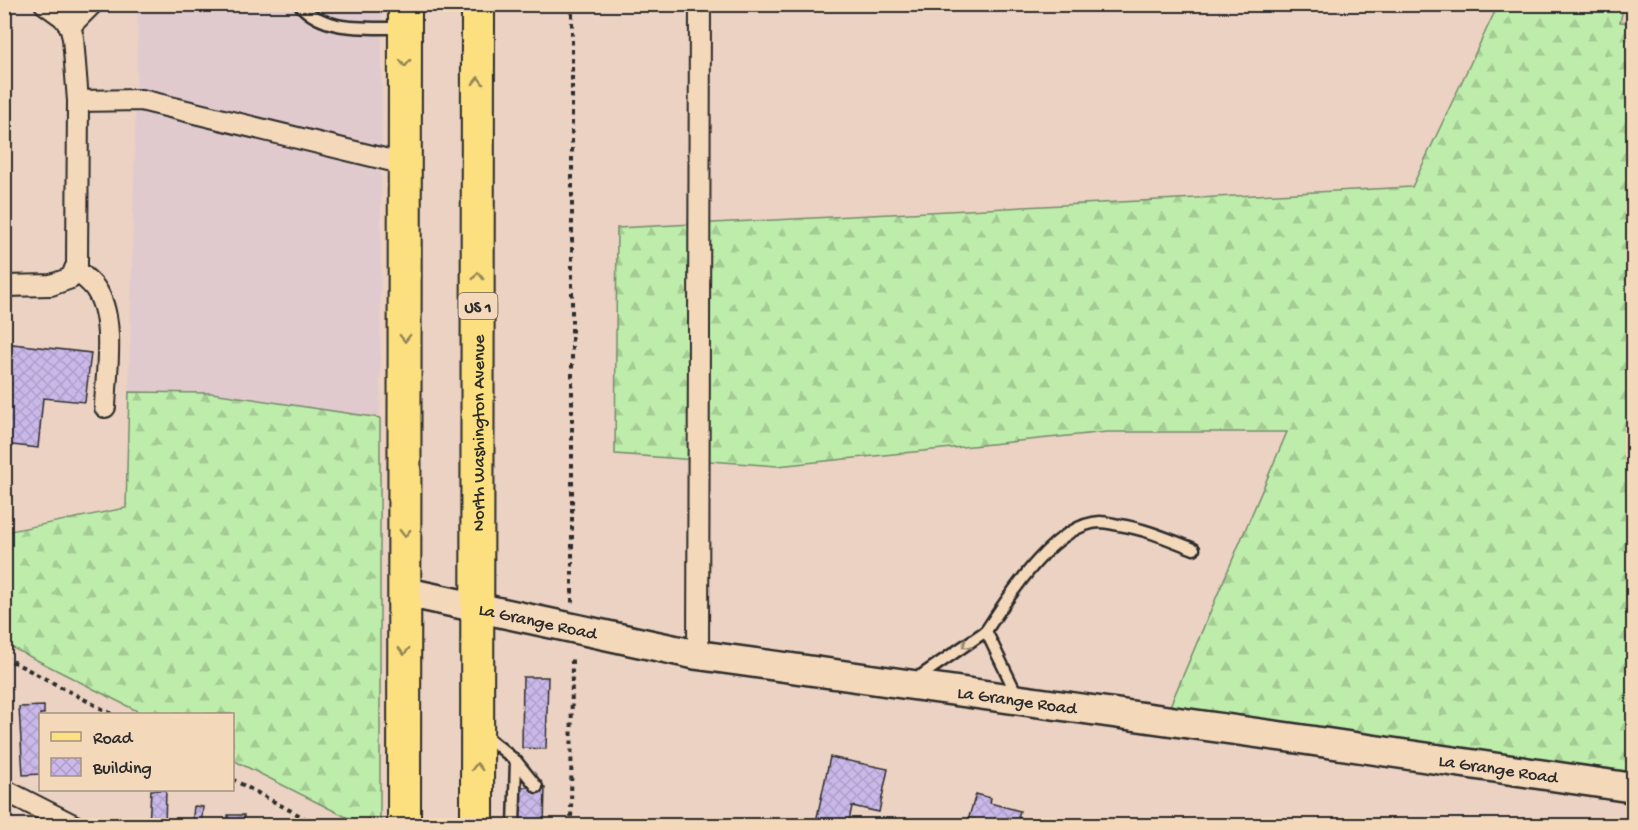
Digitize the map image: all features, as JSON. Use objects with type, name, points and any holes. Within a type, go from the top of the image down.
[{"type":"main road","name":"North Washington Avenue","points":[[477,825],[478,4]]},
{"type":"main road","points":[[404,825],[405,16]]},
{"type":"street","points":[[4,286],[51,285],[71,278],[79,248],[78,101],[70,26],[63,17],[45,4]]},
{"type":"street","points":[[70,26],[92,4]]},
{"type":"street","points":[[698,655],[700,4]]},
{"type":"street","points":[[78,101],[141,100],[405,164]]},
{"type":"street","points":[[75,269],[95,288],[105,307],[107,328],[105,407]]},
{"type":"street","name":"La Grange Road","points":[[405,592],[698,655],[1634,788]]},
{"type":"street","points":[[4,790],[75,825]]},
{"type":"lane","points":[[299,4],[306,12],[337,26],[405,16]]},
{"type":"lane","points":[[909,685],[986,631],[1009,596],[1045,552],[1070,531],[1100,522],[1143,529],[1194,549]]},
{"type":"lane","points":[[986,631],[1019,700]]},
{"type":"lane","points":[[477,729],[516,761],[537,787]]},
{"type":"lane","points":[[514,825],[516,761]]},
{"type":"path","points":[[572,4],[572,825]]},
{"type":"path","points":[[4,657],[109,713]]},
{"type":"path","points":[[234,780],[319,825]]},
{"type":"shaded area","points":[[138,5],[382,5],[380,418],[212,393],[129,392]]},
{"type":"green space","points":[[1498,5],[1624,5],[1620,22],[1633,23],[1633,773],[1170,706],[1287,432],[1107,432],[777,466],[615,454],[617,228],[1412,187]]},
{"type":"green space","points":[[129,392],[212,393],[380,418],[380,825],[362,825],[234,761],[234,713],[141,713],[5,644],[5,532],[126,508]]},
{"type":"building","points":[[4,343],[91,353],[85,402],[43,398],[38,448],[4,444]]},
{"type":"building","points":[[523,677],[548,677],[546,749],[522,748]]},
{"type":"building","points":[[44,706],[44,713],[39,713],[39,774],[23,775],[19,707]]},
{"type":"building","points":[[830,757],[888,769],[879,812],[852,806],[848,826],[816,822]]},
{"type":"building","points":[[518,787],[545,787],[544,826],[517,826]]},
{"type":"building","points":[[151,791],[166,791],[165,826],[149,825]]},
{"type":"building","points":[[976,794],[991,798],[990,803],[1020,811],[1018,817],[1044,826],[982,826],[968,820]]},
{"type":"building","points":[[194,806],[203,807],[201,826],[192,826]]},
{"type":"building","points":[[228,815],[244,815],[244,826],[228,826]]}]
